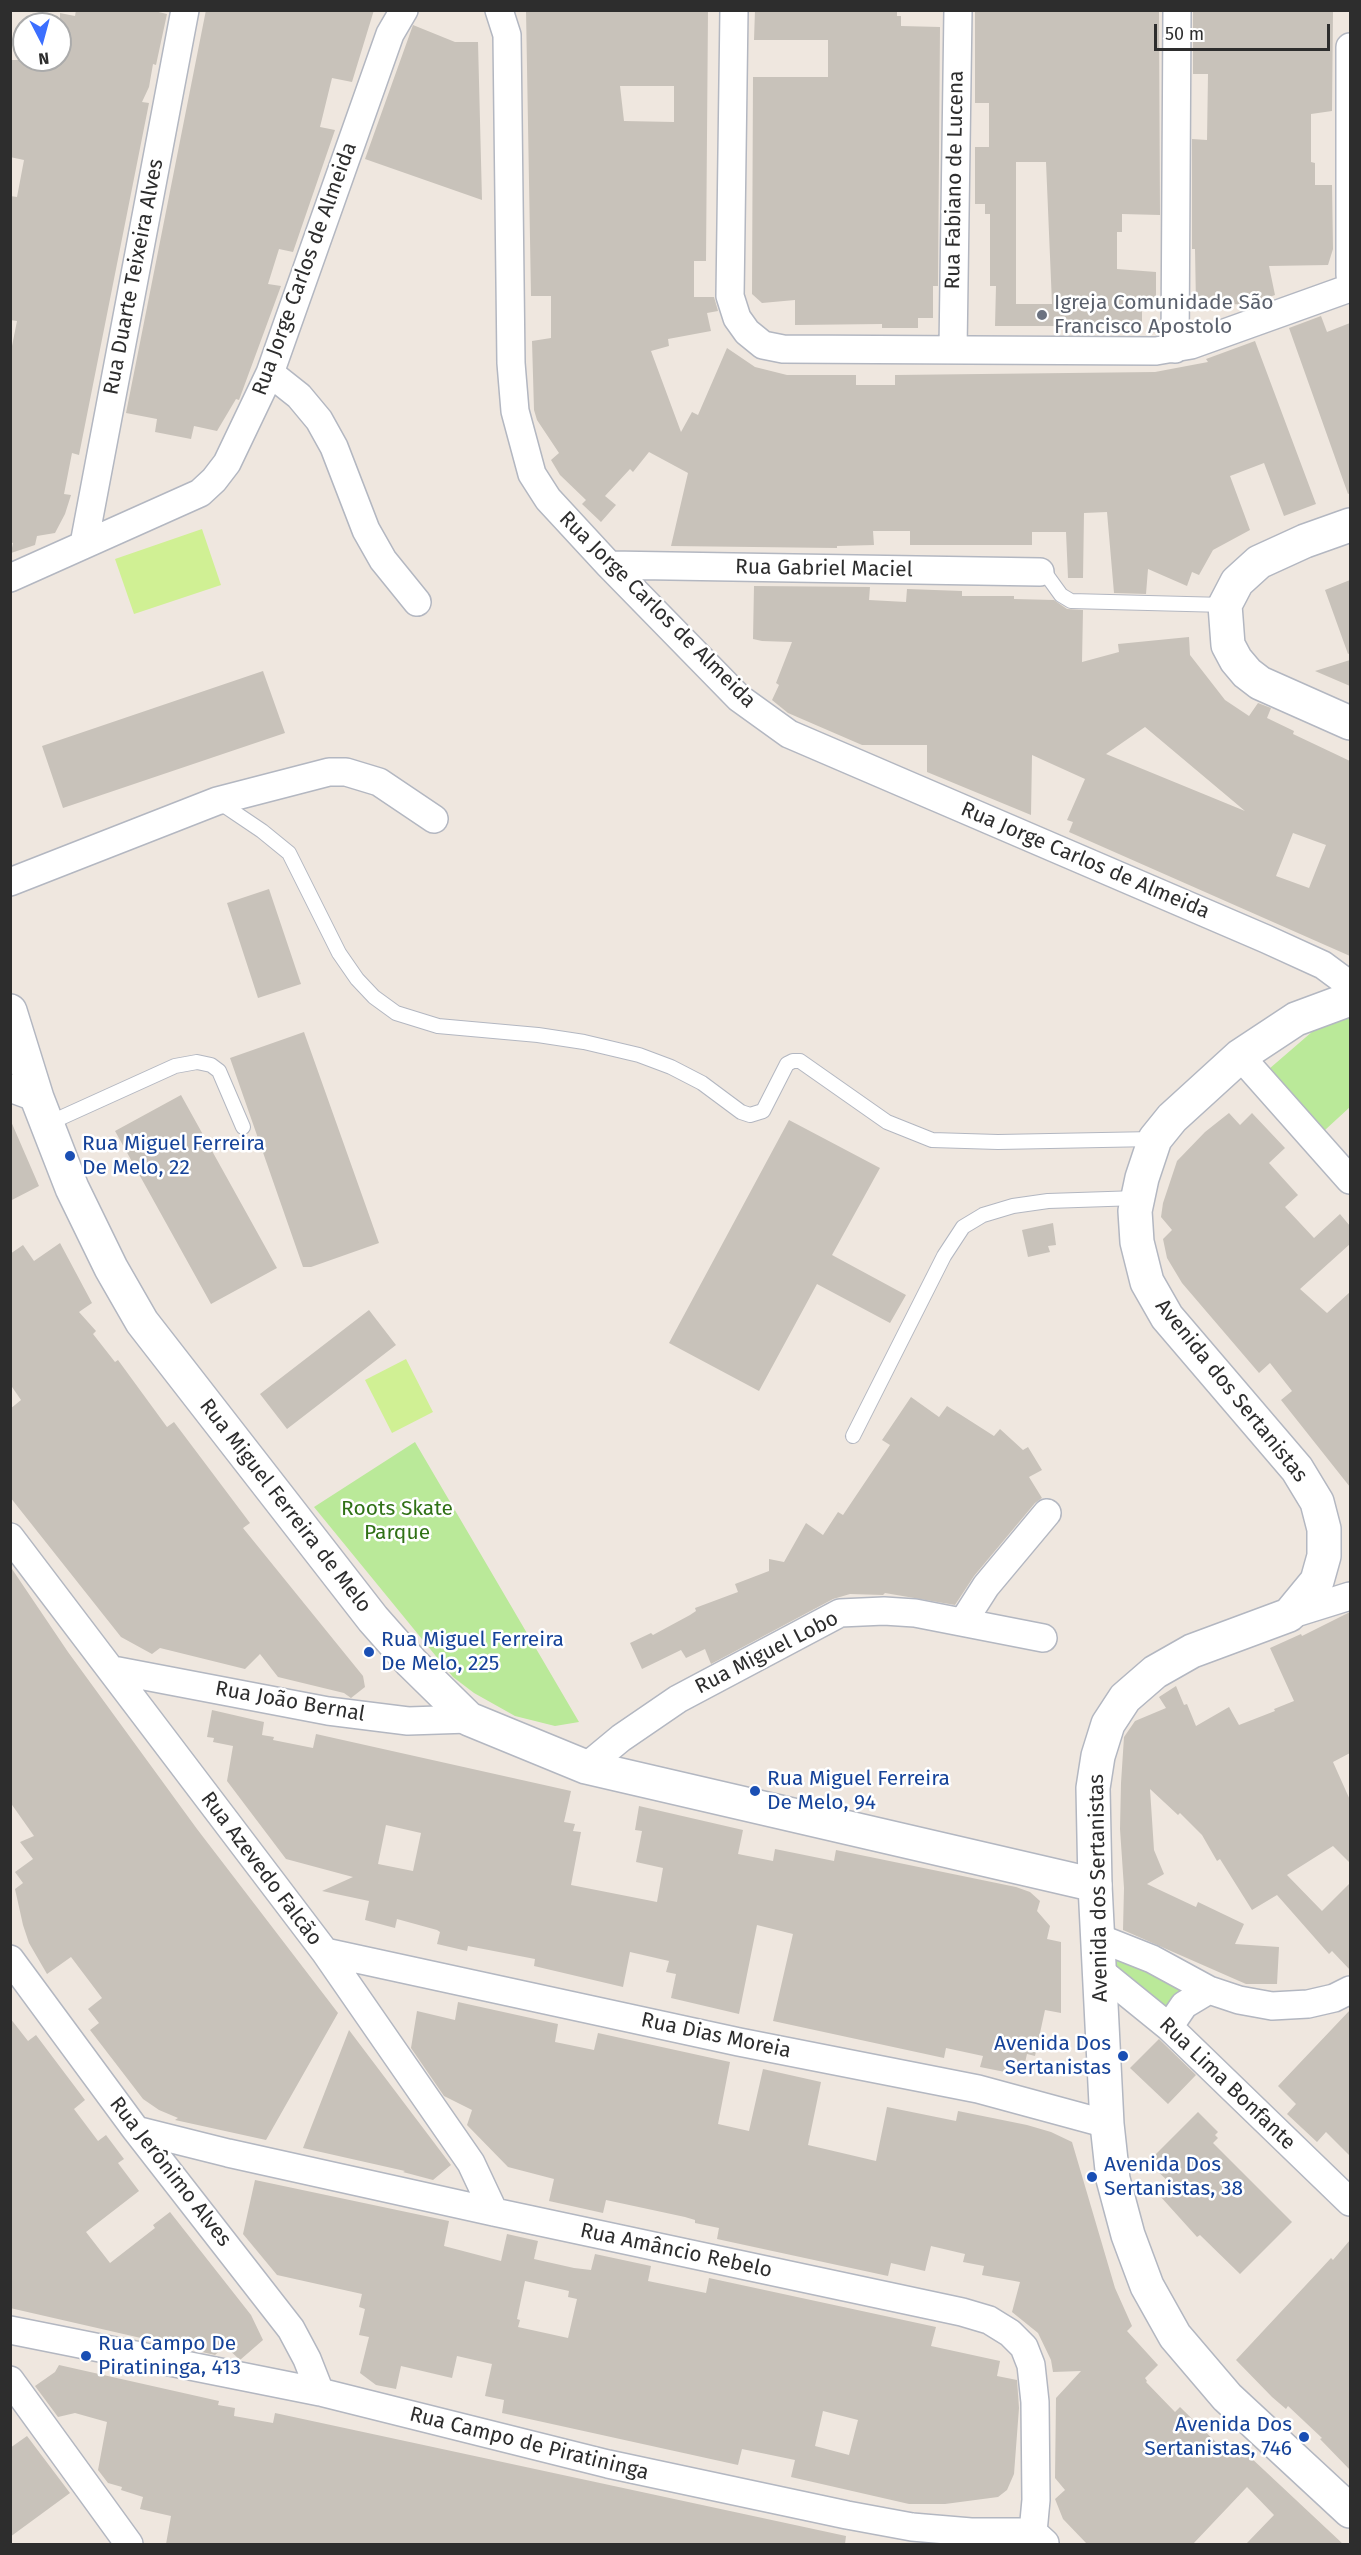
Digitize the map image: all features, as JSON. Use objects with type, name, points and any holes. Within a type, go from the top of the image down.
[{"type":"main road","points":[[1350,525],[1305,541],[1259,562],[1237,582],[1225,605],[1228,645],[1247,673],[1260,683],[1350,723]]},
{"type":"main road","name":"Avenida dos Sertanistas","points":[[1350,999],[1296,1019],[1240,1056],[1172,1118],[1155,1139],[1142,1178],[1136,1210],[1137,1242],[1147,1282],[1167,1317],[1297,1469],[1317,1502],[1324,1529],[1324,1556],[1317,1581],[1289,1615],[1192,1651],[1155,1672],[1125,1698],[1108,1724],[1098,1756],[1093,1788],[1095,1885],[1107,2124],[1113,2179],[1128,2235],[1147,2286],[1175,2336],[1227,2397],[1350,2511]]},
{"type":"main road","name":"Rua Miguel Ferreira de Melo","points":[[11,1013],[32,1103],[111,1268],[142,1322],[373,1619],[411,1662],[469,1719],[586,1767],[1095,1885]]},
{"type":"street","name":"Rua Duarte Teixeira Alves","points":[[84,544],[185,10]]},
{"type":"street","name":"Rua Jorge Carlos de Almeida","points":[[10,578],[200,493],[227,463],[270,373],[390,33],[404,10]]},
{"type":"street","name":"Rua Jorge Carlos de Almeida","points":[[499,10],[507,35],[511,352],[515,411],[531,474],[548,499],[739,698],[789,734],[1266,939],[1323,965],[1350,985]]},
{"type":"street","points":[[734,10],[730,296],[736,318],[747,332],[763,345],[783,349],[1156,351],[1175,349],[1350,288]]},
{"type":"street","name":"Rua Fabiano de Lucena","points":[[953,349],[958,10]]},
{"type":"street","points":[[1175,349],[1177,10]]},
{"type":"street","points":[[1350,46],[1350,275]]},
{"type":"street","points":[[270,373],[299,396],[319,420],[334,447],[366,530],[382,560],[417,602]]},
{"type":"street","name":"Rua Gabriel Maciel","points":[[609,565],[1040,572]]},
{"type":"street","points":[[10,882],[217,801],[329,772],[346,772],[378,782],[434,819]]},
{"type":"street","points":[[1240,1056],[1350,1180]]},
{"type":"street","points":[[963,1622],[986,1586],[1047,1513]]},
{"type":"street","name":"Rua Azevedo Falcão","points":[[10,1537],[325,1952],[471,2163],[495,2212]]},
{"type":"street","points":[[1289,1615],[1350,1596]]},
{"type":"street","name":"Rua Miguel Lobo","points":[[586,1767],[621,1738],[678,1700],[840,1613],[884,1611],[915,1613],[1043,1638]]},
{"type":"street","name":"Rua João Bernal","points":[[113,1670],[328,1711],[408,1721],[469,1719]]},
{"type":"street","points":[[1099,1938],[1152,1959],[1209,1990],[1239,2000],[1272,2006],[1308,2004],[1334,1998],[1350,1990]]},
{"type":"street","name":"Rua Dias Moreia","points":[[325,1952],[728,2040],[978,2090],[1107,2124]]},
{"type":"street","name":"Rua Jerônimo Alves","points":[[11,1959],[136,2130],[291,2329],[320,2391]]},
{"type":"street","name":"Rua Lima Bonfante","points":[[1100,1971],[1169,2027],[1350,2202]]},
{"type":"street","points":[[1169,2027],[1184,2005],[1209,1990]]},
{"type":"street","name":"Rua Amâncio Rebelo","points":[[136,2130],[228,2153],[962,2312],[989,2320],[1010,2333],[1024,2347],[1031,2364],[1035,2402],[1036,2500],[1040,2538]]},
{"type":"street","name":"Rua Campo de Piratininga","points":[[10,2330],[320,2391],[608,2464],[847,2515],[912,2527],[1040,2538]]},
{"type":"street","points":[[10,2380],[129,2544]]},
{"type":"lane","points":[[1040,572],[1048,577],[1061,595],[1071,601],[1225,605]]},
{"type":"lane","points":[[217,801],[262,831],[288,853],[339,953],[357,979],[374,997],[396,1013],[438,1026],[538,1035],[584,1042],[639,1055],[671,1067],[702,1083],[741,1112],[750,1115],[763,1111],[787,1064],[800,1061],[887,1122],[932,1140],[998,1142],[1155,1139]]},
{"type":"lane","points":[[32,1103],[196,1062],[211,1065],[219,1071],[243,1127]]},
{"type":"lane","points":[[853,1436],[944,1256],[963,1227],[983,1215],[1013,1206],[1048,1201],[1138,1198]]},
{"type":"green space","points":[[202,529],[221,585],[134,614],[115,559]]},
{"type":"green space","points":[[1350,1016],[1350,1107],[1325,1130],[1269,1069],[1313,1031]]},
{"type":"green space","points":[[406,1359],[433,1412],[392,1433],[365,1380]]},
{"type":"green space","name":"Roots Skate Parque","points":[[415,1442],[579,1722],[555,1726],[515,1716],[474,1693],[453,1677],[314,1507]]},
{"type":"green space","points":[[1119,1954],[1186,1992],[1166,2010],[1115,1974],[1113,1961]]},
{"type":"building","points":[[76,10],[150,10],[167,14],[156,65],[153,64],[149,87],[142,102],[149,103],[79,455],[72,453],[64,494],[71,495],[65,514],[55,533],[37,536],[35,545],[11,553],[13,543],[10,542],[10,356],[17,321],[10,320],[10,196],[17,197],[24,160],[10,157],[10,60],[12,60],[12,72],[72,72],[72,15],[75,16]]},
{"type":"building","points":[[206,10],[374,10],[352,82],[332,78],[320,127],[335,130],[293,252],[279,249],[268,284],[281,286],[239,400],[236,399],[217,431],[194,426],[191,439],[155,432],[157,419],[126,413]]},
{"type":"building","points":[[526,10],[708,10],[706,261],[694,261],[694,297],[714,297],[718,311],[707,313],[711,331],[668,339],[669,346],[651,351],[681,432],[692,412],[698,415],[727,348],[755,367],[787,375],[856,375],[856,385],[895,385],[895,375],[1155,372],[1208,362],[1206,359],[1255,341],[1316,504],[1284,516],[1264,463],[1230,476],[1250,530],[1213,550],[1199,575],[1192,572],[1187,586],[1148,569],[1146,594],[1114,593],[1107,512],[1084,513],[1083,578],[1068,578],[1066,532],[1032,532],[1032,545],[910,545],[910,531],[873,531],[874,545],[837,546],[837,548],[671,546],[688,473],[649,452],[633,472],[630,469],[605,496],[616,505],[601,522],[582,504],[586,500],[560,475],[551,460],[559,453],[537,420],[534,410],[532,341],[551,338],[551,296],[531,296]],"holes":[[[620,86],[674,86],[674,122],[624,121]]]},
{"type":"building","points":[[755,10],[897,10],[897,16],[901,16],[901,26],[940,27],[938,286],[933,286],[933,318],[918,318],[918,328],[882,328],[882,324],[795,325],[795,300],[762,303],[752,294],[753,77],[828,77],[828,40],[754,40]]},
{"type":"building","points":[[975,10],[1159,10],[1160,215],[1122,214],[1122,232],[1117,232],[1117,269],[1156,272],[1156,309],[1142,309],[1142,326],[995,326],[996,286],[990,286],[990,214],[985,214],[985,204],[975,204],[975,147],[989,147],[989,103],[975,103]],"holes":[[[1016,162],[1046,162],[1052,304],[1016,304]]]},
{"type":"building","points":[[1193,10],[1333,10],[1332,111],[1311,114],[1311,162],[1315,163],[1315,185],[1332,185],[1333,249],[1328,265],[1269,266],[1275,295],[1250,304],[1196,305],[1195,249],[1192,249],[1192,139],[1207,140],[1208,74],[1193,74]]},
{"type":"building","points":[[413,25],[455,42],[478,42],[482,200],[365,159]]},
{"type":"building","points":[[1321,316],[1327,332],[1350,323],[1350,493],[1348,494],[1289,328]]},
{"type":"building","points":[[1350,580],[1350,653],[1348,654],[1325,590]]},
{"type":"building","points":[[754,586],[870,587],[869,600],[906,602],[907,589],[962,591],[962,596],[1014,596],[1014,599],[1054,600],[1067,609],[1083,610],[1082,662],[1119,652],[1118,644],[1189,637],[1190,655],[1225,700],[1249,716],[1258,703],[1271,708],[1267,718],[1294,731],[1293,734],[1350,761],[1350,956],[1069,832],[1073,822],[1067,820],[1085,779],[1032,755],[1031,815],[927,772],[927,745],[862,745],[788,713],[772,700],[792,642],[753,639]],"holes":[[[1145,727],[1245,811],[1106,754]],[[1293,833],[1326,845],[1309,888],[1276,876]]]},
{"type":"building","points":[[1350,660],[1350,686],[1315,671]]},
{"type":"building","points":[[263,671],[285,733],[63,808],[42,746]]},
{"type":"building","points":[[269,889],[301,984],[258,998],[227,903]]},
{"type":"building","points":[[304,1032],[379,1243],[311,1267],[303,1267],[230,1058]]},
{"type":"building","points":[[181,1095],[277,1268],[211,1304],[115,1131]]},
{"type":"building","points":[[1229,1113],[1240,1125],[1252,1113],[1285,1148],[1269,1163],[1298,1195],[1285,1207],[1314,1238],[1340,1214],[1350,1226],[1350,1244],[1300,1289],[1327,1313],[1350,1292],[1350,1487],[1281,1400],[1292,1391],[1270,1363],[1259,1373],[1182,1283],[1167,1258],[1163,1239],[1172,1230],[1161,1217],[1163,1203],[1177,1161],[1205,1132]]},
{"type":"building","points":[[10,1119],[39,1186],[10,1201]]},
{"type":"building","points":[[789,1120],[880,1168],[832,1255],[906,1295],[890,1323],[817,1284],[759,1391],[669,1343]]},
{"type":"building","points":[[1053,1223],[1056,1245],[1048,1246],[1050,1252],[1028,1257],[1022,1230]]},
{"type":"building","points":[[60,1243],[92,1303],[79,1312],[96,1331],[93,1334],[115,1362],[118,1360],[167,1427],[174,1422],[250,1523],[243,1528],[363,1676],[365,1687],[351,1698],[344,1693],[278,1677],[260,1654],[245,1669],[160,1648],[152,1654],[121,1637],[10,1497],[10,1409],[21,1400],[10,1384],[10,1254],[23,1245],[34,1261]]},
{"type":"building","points":[[369,1310],[396,1345],[287,1429],[260,1394]]},
{"type":"building","points":[[911,1397],[939,1417],[947,1406],[994,1436],[1000,1429],[1023,1450],[1028,1447],[1042,1470],[1029,1477],[1042,1498],[1035,1503],[974,1576],[955,1605],[885,1593],[883,1595],[850,1594],[833,1599],[711,1664],[705,1649],[686,1658],[681,1650],[642,1669],[630,1643],[651,1633],[653,1635],[690,1615],[696,1611],[695,1608],[738,1592],[735,1584],[769,1571],[769,1559],[784,1562],[806,1523],[823,1535],[838,1512],[843,1515],[890,1445],[882,1440]]},
{"type":"building","points":[[10,1566],[68,1652],[197,1829],[338,2013],[266,2140],[175,2120],[178,2118],[159,2110],[143,2099],[90,2030],[99,2023],[88,2009],[102,1998],[71,1957],[47,1974],[29,1943],[15,1889],[23,1883],[15,1872],[33,1859],[20,1842],[34,1836],[10,1802]]},
{"type":"building","points":[[1350,1612],[1350,1753],[1333,1762],[1350,1800],[1350,1863],[1333,1846],[1287,1875],[1322,1911],[1350,1883],[1350,1970],[1332,1951],[1329,1954],[1277,1895],[1252,1910],[1220,1859],[1217,1861],[1202,1835],[1180,1813],[1178,1815],[1150,1789],[1154,1850],[1164,1874],[1147,1884],[1196,1907],[1198,1902],[1244,1924],[1235,1944],[1279,1947],[1277,1984],[1246,1984],[1123,1930],[1121,1783],[1124,1737],[1135,1721],[1166,1708],[1159,1697],[1176,1686],[1196,1726],[1229,1707],[1239,1725],[1275,1711],[1274,1709],[1294,1701],[1270,1648],[1301,1634],[1302,1636]]},
{"type":"building","points":[[212,1710],[264,1722],[262,1735],[274,1737],[273,1740],[313,1748],[316,1734],[571,1791],[564,1822],[575,1824],[573,1831],[581,1832],[571,1885],[657,1902],[663,1868],[636,1862],[642,1831],[635,1830],[639,1806],[743,1830],[738,1854],[773,1861],[775,1849],[834,1861],[836,1850],[1016,1887],[1030,1892],[1040,1901],[1037,1911],[1050,1926],[1047,1939],[1061,1942],[1061,2013],[1045,2010],[1035,2056],[1027,2054],[1024,2067],[1011,2064],[1009,2070],[1006,2069],[1005,2072],[980,2067],[983,2056],[946,2048],[944,2058],[773,2021],[793,1934],[757,1925],[739,2014],[671,1998],[676,1974],[666,1972],[669,1961],[630,1952],[623,1987],[534,1966],[535,1959],[468,1946],[467,1951],[437,1944],[440,1932],[437,1930],[397,1919],[395,1928],[365,1920],[369,1901],[322,1891],[353,1877],[286,1859],[227,1781],[233,1746],[213,1742],[214,1738],[207,1737]],"holes":[[[386,1825],[421,1833],[413,1871],[378,1864]]]},
{"type":"building","points":[[458,2002],[558,2024],[555,2042],[594,2050],[598,2033],[730,2062],[718,2124],[749,2131],[763,2069],[821,2082],[808,2145],[876,2161],[887,2107],[956,2121],[958,2111],[1027,2125],[1051,2132],[1072,2142],[1115,2288],[1132,2326],[1127,2331],[1158,2365],[1145,2378],[1146,2382],[1175,2412],[1180,2407],[1224,2450],[1233,2441],[1343,2544],[1246,2544],[1274,2515],[1247,2487],[1193,2544],[1087,2544],[1063,2519],[1055,2499],[1065,2490],[1055,2478],[1056,2398],[1081,2371],[1053,2372],[1051,2360],[1038,2333],[1012,2312],[1020,2282],[982,2275],[984,2266],[963,2262],[965,2254],[931,2246],[925,2271],[891,2263],[888,2276],[717,2239],[719,2228],[695,2223],[695,2220],[685,2217],[606,2200],[603,2213],[549,2201],[554,2179],[508,2167],[467,2125],[472,2110],[444,2096],[411,2048],[417,2011],[455,2020]]},
{"type":"building","points":[[1350,2010],[1350,2156],[1326,2132],[1317,2142],[1287,2114],[1296,2104],[1278,2086]]},
{"type":"building","points":[[10,2018],[28,2041],[36,2035],[85,2100],[74,2109],[98,2141],[106,2135],[124,2159],[118,2163],[139,2191],[86,2232],[110,2263],[155,2228],[153,2225],[170,2212],[251,2315],[263,2340],[240,2360],[225,2346],[215,2355],[10,2308]]},
{"type":"building","points":[[349,2030],[451,2165],[433,2180],[403,2172],[405,2171],[303,2148]]},
{"type":"building","points":[[1159,2039],[1196,2075],[1168,2104],[1130,2068]]},
{"type":"building","points":[[1198,2112],[1218,2132],[1215,2135],[1218,2138],[1213,2143],[1292,2222],[1240,2274],[1200,2235],[1197,2237],[1160,2196],[1172,2185],[1148,2162]]},
{"type":"building","points":[[255,2180],[449,2221],[444,2246],[501,2261],[507,2234],[538,2241],[534,2259],[574,2268],[591,2270],[595,2254],[651,2266],[648,2281],[706,2293],[709,2278],[936,2327],[931,2346],[1000,2361],[997,2376],[1017,2380],[1019,2408],[1014,2474],[1007,2490],[998,2497],[945,2504],[909,2504],[791,2477],[795,2460],[742,2449],[738,2465],[502,2413],[504,2400],[485,2396],[492,2364],[457,2356],[452,2378],[401,2366],[396,2389],[376,2385],[360,2373],[369,2337],[359,2335],[365,2309],[359,2307],[362,2294],[277,2275],[243,2234]],"holes":[[[525,2281],[569,2291],[568,2297],[577,2299],[568,2338],[518,2327],[520,2320],[517,2319]],[[823,2411],[858,2420],[849,2455],[815,2446]]]},
{"type":"building","points":[[1350,2240],[1350,2470],[1320,2439],[1322,2438],[1288,2406],[1286,2409],[1272,2397],[1236,2360]]},
{"type":"building","points":[[59,2365],[219,2401],[218,2405],[235,2408],[234,2416],[273,2423],[275,2413],[846,2536],[845,2544],[166,2544],[171,2516],[140,2509],[143,2497],[108,2483],[98,2470],[107,2422],[75,2413],[58,2417],[35,2386],[55,2372]]},
{"type":"building","points":[[27,2436],[70,2493],[10,2537],[10,2448]]},
{"type":"place","name":"Igreja Comunidade São Francisco Apostolo","points":[[1042,315]]},
{"type":"place","name":"Rua Miguel Ferreira De Melo, 22","points":[[70,1156]]},
{"type":"place","name":"Rua Miguel Ferreira De Melo, 225","points":[[369,1652]]},
{"type":"place","name":"Rua Miguel Ferreira De Melo, 94","points":[[755,1791]]},
{"type":"place","name":"Avenida Dos Sertanistas","points":[[1123,2056]]},
{"type":"place","name":"Avenida Dos Sertanistas, 38","points":[[1092,2177]]},
{"type":"place","name":"Rua Campo De Piratininga, 413","points":[[86,2356]]},
{"type":"place","name":"Avenida Dos Sertanistas, 746","points":[[1304,2437]]}]
